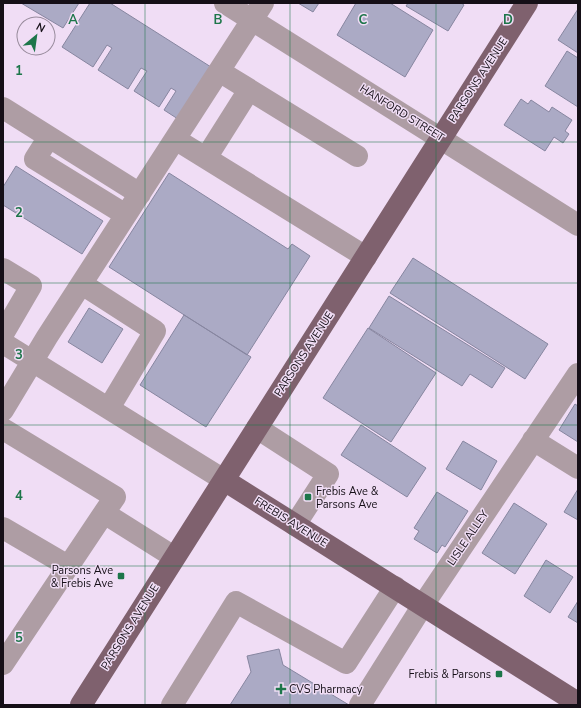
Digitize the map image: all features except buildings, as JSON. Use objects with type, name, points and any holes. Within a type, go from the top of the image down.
[{"type":"main road","name":"PARSONS AVENUE","points":[[81,705],[527,3]]},
{"type":"main road","name":"FREBIS AVENUE","points":[[224,480],[578,703]]},
{"type":"street","name":"HANFORD STREET","points":[[225,3],[257,11],[441,138],[578,225]]},
{"type":"street","points":[[3,410],[32,361],[257,11]]},
{"type":"street","points":[[219,71],[357,156]]},
{"type":"street","points":[[206,158],[249,90]]},
{"type":"street","points":[[3,108],[140,194]]},
{"type":"street","points":[[49,137],[35,159],[126,215]]},
{"type":"street","points":[[175,139],[366,257]]},
{"type":"street","points":[[3,269],[31,286],[3,334]]},
{"type":"street","points":[[82,284],[155,330],[108,408]]},
{"type":"street","name":"FREBIS AVENUE","points":[[3,343],[224,480]]},
{"type":"street","name":"LISLE ALLEY","points":[[360,705],[423,605],[578,374]]},
{"type":"street","points":[[257,428],[328,474],[295,525]]},
{"type":"street","points":[[3,429],[115,497],[3,664]]},
{"type":"street","points":[[533,440],[578,468]]},
{"type":"street","points":[[104,513],[174,557]]},
{"type":"street","points":[[3,528],[68,566]]},
{"type":"street","points":[[172,705],[236,602],[346,663],[395,587]]},
{"type":"place","name":"Frebis Ave & Parsons Ave","points":[[308,497]]},
{"type":"place","name":"Parsons Ave & Frebis Ave","points":[[121,576]]},
{"type":"place","name":"Frebis & Parsons","points":[[499,674]]},
{"type":"place","name":"CVS Pharmacy","points":[[281,689]]}]
